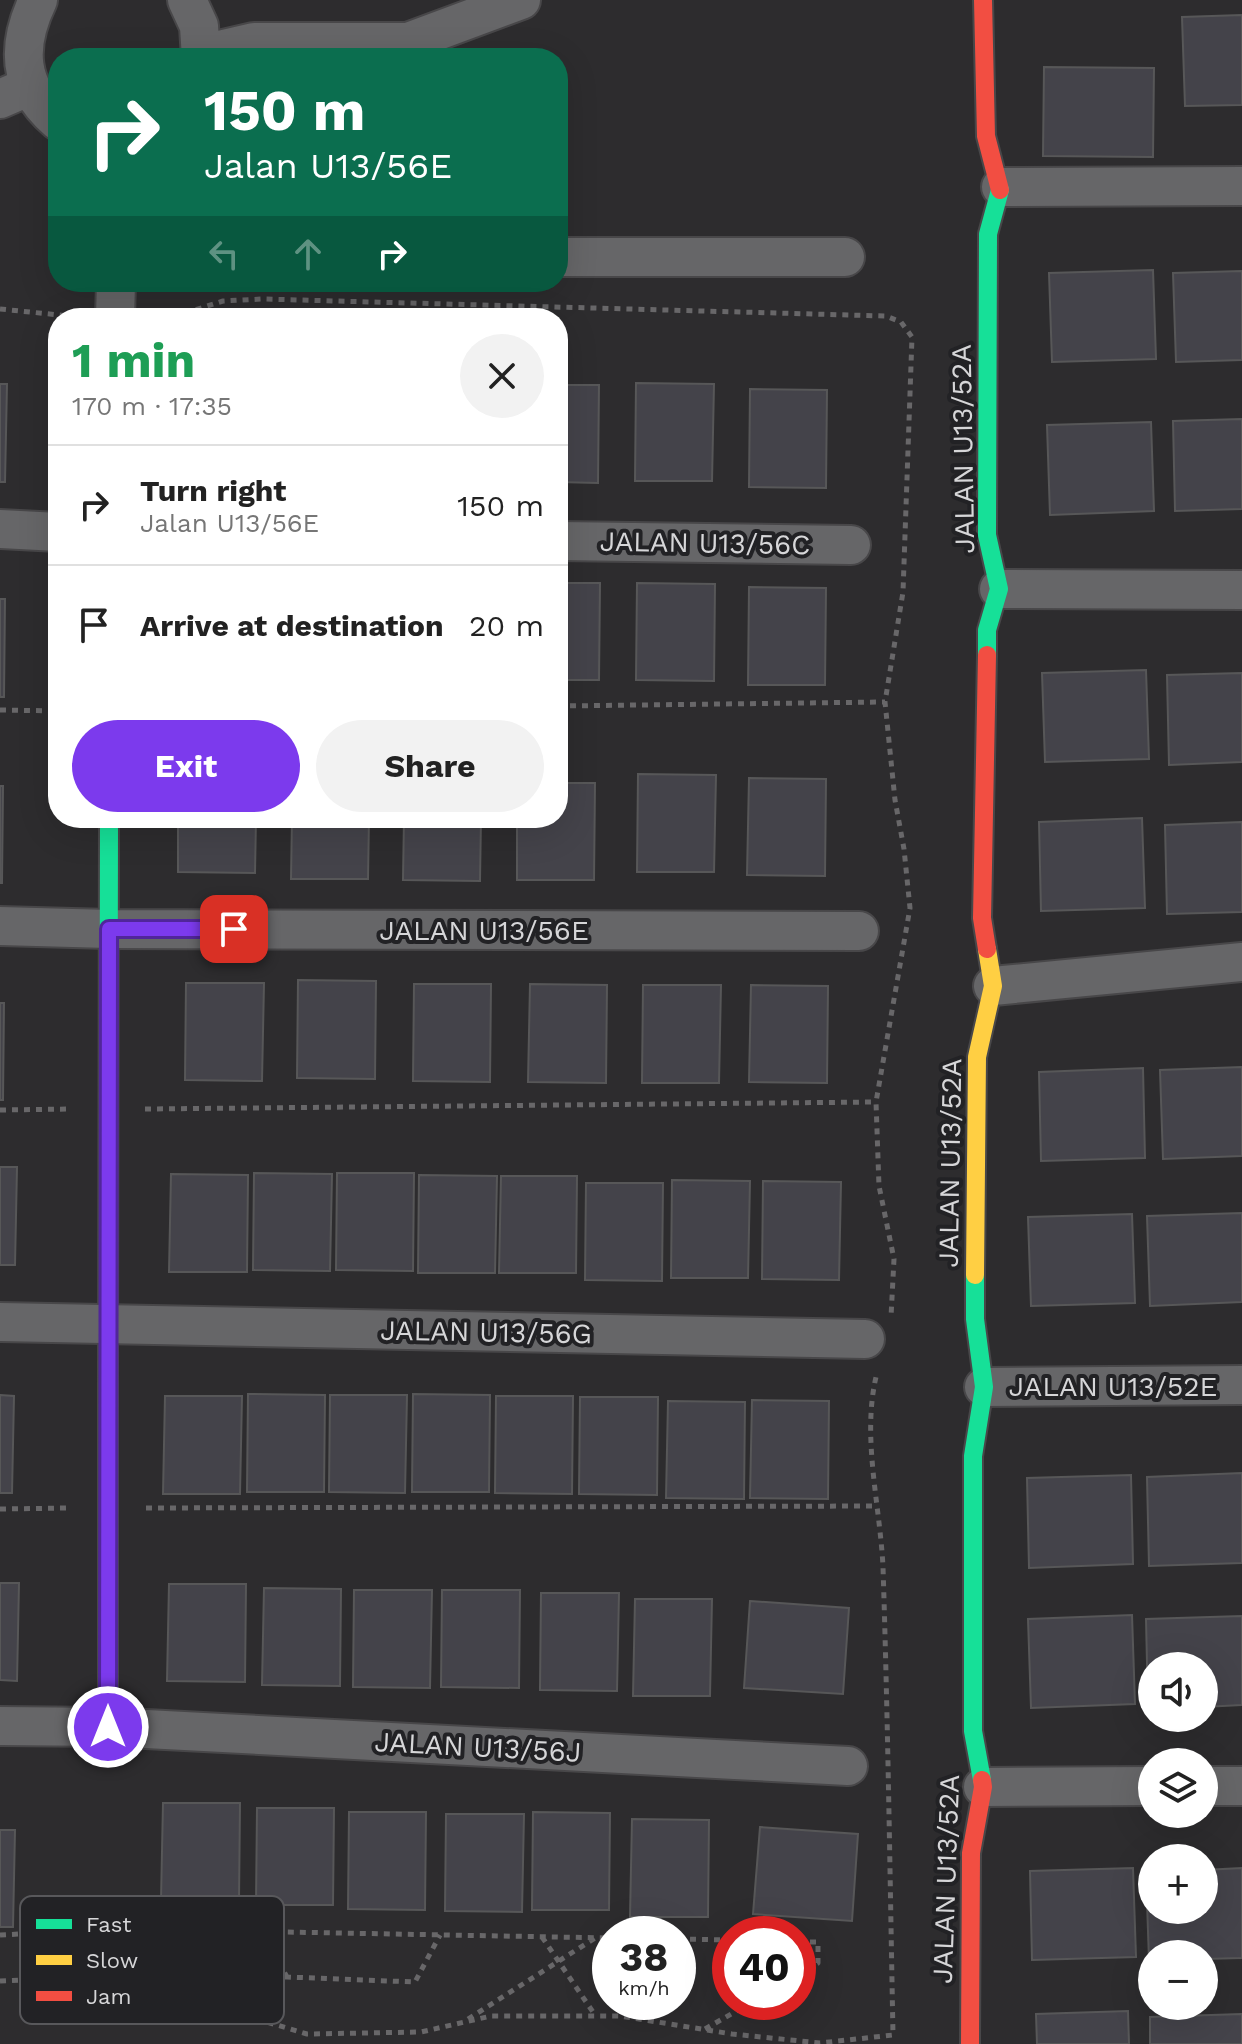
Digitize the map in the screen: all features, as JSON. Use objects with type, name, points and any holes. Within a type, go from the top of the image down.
[{"type":"street","points":[[38,0],[26,26],[15,92],[48,113]]},
{"type":"street","points":[[199,0],[188,0],[199,26],[201,48]]},
{"type":"street","points":[[232,48],[254,42],[408,42],[521,0]]},
{"type":"street","points":[[983,0],[986,136],[1001,187],[1242,186]]},
{"type":"street","name":"JALAN U13/52A","points":[[970,2044],[971,1853],[983,1787],[973,1731],[973,1456],[984,1387],[975,1319],[977,1057],[993,986],[982,918],[987,630],[999,589],[987,535],[988,234],[1001,187]]},
{"type":"street","points":[[568,257],[845,257]]},
{"type":"street","points":[[0,529],[48,531]]},
{"type":"street","name":"JALAN U13/56C","points":[[568,541],[851,545]]},
{"type":"street","points":[[999,589],[1242,590]]},
{"type":"street","points":[[108,1727],[109,828]]},
{"type":"street","name":"JALAN U13/56E","points":[[0,926],[859,931]]},
{"type":"street","points":[[993,986],[1242,962]]},
{"type":"street","name":"JALAN U13/56G","points":[[0,1322],[877,1344]]},
{"type":"street","name":"JALAN U13/52E","points":[[984,1387],[1242,1385]]},
{"type":"street","name":"JALAN U13/56J","points":[[0,1726],[108,1727],[848,1766]]},
{"type":"street","points":[[983,1787],[1138,1786]]},
{"type":"street","points":[[1218,1786],[1242,1786]]},
{"type":"path","points":[[201,308],[223,301],[262,299],[886,316],[901,322],[912,337],[903,592],[885,702],[910,908],[876,1102],[879,1186],[894,1259],[893,1311],[877,1344],[871,1395],[888,1699],[893,2035],[820,2043],[644,2020]]},
{"type":"path","points":[[0,309],[48,314]]},
{"type":"path","points":[[568,706],[885,702]]},
{"type":"path","points":[[0,710],[48,711]]},
{"type":"path","points":[[0,1110],[876,1102]]},
{"type":"path","points":[[0,1509],[877,1506]]},
{"type":"path","points":[[284,1932],[592,1938]]},
{"type":"path","points":[[0,1935],[20,1934]]},
{"type":"path","points":[[284,1977],[415,1982],[440,1935]]},
{"type":"path","points":[[542,1937],[592,2010]]},
{"type":"path","points":[[463,2022],[592,1940]]},
{"type":"path","points":[[816,1942],[816,1964]]},
{"type":"path","points":[[284,1972],[287,1977]]},
{"type":"path","points":[[0,1981],[20,1980]]},
{"type":"path","points":[[274,2024],[307,2034],[421,2032],[491,2016],[592,2016]]},
{"type":"path","points":[[705,2030],[722,2020]]},
{"type":"building","points":[[1242,15],[1242,105],[1185,106],[1182,17]]},
{"type":"building","points":[[1044,67],[1154,68],[1153,157],[1043,156]]},
{"type":"building","points":[[1153,270],[1156,359],[1052,362],[1049,273]]},
{"type":"building","points":[[1242,271],[1242,360],[1176,362],[1173,273]]},
{"type":"building","points":[[636,383],[714,384],[712,481],[635,481]]},
{"type":"building","points":[[0,384],[7,384],[5,482],[0,482]]},
{"type":"building","points":[[568,385],[599,385],[598,483],[568,482]]},
{"type":"building","points":[[750,389],[827,390],[826,488],[749,487]]},
{"type":"building","points":[[1242,419],[1242,509],[1175,511],[1173,421]]},
{"type":"building","points":[[1151,422],[1154,511],[1050,515],[1047,425]]},
{"type":"building","points":[[568,583],[600,583],[599,680],[568,680]]},
{"type":"building","points":[[637,583],[715,584],[714,681],[636,680]]},
{"type":"building","points":[[749,587],[826,588],[825,685],[748,685]]},
{"type":"building","points":[[0,599],[5,599],[4,697],[0,697]]},
{"type":"building","points":[[1146,670],[1149,759],[1045,762],[1042,673]]},
{"type":"building","points":[[1242,673],[1242,762],[1169,765],[1167,675]]},
{"type":"building","points":[[638,774],[716,775],[714,872],[637,872]]},
{"type":"building","points":[[749,778],[826,779],[825,876],[747,875]]},
{"type":"building","points":[[568,783],[595,783],[594,880],[517,880],[517,828],[568,828]]},
{"type":"building","points":[[0,786],[3,786],[2,883],[0,883]]},
{"type":"building","points":[[1142,818],[1145,908],[1041,911],[1039,822]]},
{"type":"building","points":[[1242,822],[1242,912],[1167,914],[1165,825]]},
{"type":"building","points":[[178,828],[256,828],[255,873],[178,872]]},
{"type":"building","points":[[292,828],[369,828],[368,879],[291,879]]},
{"type":"building","points":[[404,828],[481,828],[480,881],[403,880]]},
{"type":"building","points":[[298,980],[376,981],[375,1079],[297,1078]]},
{"type":"building","points":[[186,983],[264,983],[262,1081],[185,1080]]},
{"type":"building","points":[[414,984],[491,984],[490,1082],[413,1081]]},
{"type":"building","points":[[530,984],[607,985],[606,1083],[528,1082]]},
{"type":"building","points":[[643,985],[721,985],[719,1083],[642,1083]]},
{"type":"building","points":[[751,985],[828,986],[827,1083],[749,1082]]},
{"type":"building","points":[[0,1003],[4,1003],[3,1100],[0,1100]]},
{"type":"building","points":[[1242,1067],[1242,1156],[1163,1159],[1160,1070]]},
{"type":"building","points":[[1143,1068],[1145,1158],[1041,1161],[1039,1072]]},
{"type":"building","points":[[0,1167],[17,1167],[15,1265],[0,1265]]},
{"type":"building","points":[[254,1173],[332,1174],[330,1271],[253,1270]]},
{"type":"building","points":[[337,1173],[414,1173],[413,1271],[336,1270]]},
{"type":"building","points":[[171,1174],[248,1175],[247,1272],[169,1272]]},
{"type":"building","points":[[419,1175],[497,1176],[495,1273],[418,1273]]},
{"type":"building","points":[[501,1176],[577,1176],[576,1273],[499,1273]]},
{"type":"building","points":[[672,1180],[750,1181],[748,1278],[671,1278]]},
{"type":"building","points":[[763,1181],[841,1182],[839,1280],[762,1279]]},
{"type":"building","points":[[586,1183],[663,1183],[662,1281],[585,1280]]},
{"type":"building","points":[[1242,1213],[1242,1302],[1150,1306],[1147,1216]]},
{"type":"building","points":[[1132,1214],[1135,1303],[1031,1306],[1028,1217]]},
{"type":"building","points":[[248,1394],[325,1395],[324,1492],[247,1492]]},
{"type":"building","points":[[413,1394],[490,1395],[489,1492],[412,1492]]},
{"type":"building","points":[[0,1395],[14,1396],[12,1493],[0,1493]]},
{"type":"building","points":[[330,1395],[407,1395],[405,1493],[329,1492]]},
{"type":"building","points":[[165,1396],[242,1396],[240,1494],[163,1494]]},
{"type":"building","points":[[496,1396],[573,1396],[572,1494],[495,1493]]},
{"type":"building","points":[[580,1397],[658,1397],[657,1495],[579,1494]]},
{"type":"building","points":[[752,1400],[829,1401],[828,1499],[750,1498]]},
{"type":"building","points":[[668,1401],[745,1402],[744,1499],[666,1498]]},
{"type":"building","points":[[1242,1473],[1242,1563],[1149,1566],[1147,1477]]},
{"type":"building","points":[[1131,1475],[1133,1564],[1029,1568],[1027,1478]]},
{"type":"building","points":[[0,1583],[19,1583],[17,1681],[0,1680]]},
{"type":"building","points":[[169,1584],[246,1584],[245,1682],[167,1681]]},
{"type":"building","points":[[264,1588],[341,1589],[340,1686],[262,1685]]},
{"type":"building","points":[[354,1590],[432,1590],[430,1688],[353,1687]]},
{"type":"building","points":[[442,1590],[520,1590],[519,1688],[441,1687]]},
{"type":"building","points":[[541,1593],[619,1593],[617,1691],[540,1690]]},
{"type":"building","points":[[635,1599],[712,1599],[710,1696],[633,1696]]},
{"type":"building","points":[[750,1601],[849,1608],[843,1694],[744,1688]]},
{"type":"building","points":[[1132,1615],[1135,1704],[1031,1708],[1028,1619]]},
{"type":"building","points":[[1242,1616],[1242,1705],[1218,1706],[1218,1652],[1147,1652],[1146,1619]]},
{"type":"building","points":[[163,1803],[240,1803],[239,1896],[161,1896]]},
{"type":"building","points":[[257,1808],[334,1808],[333,1905],[284,1905],[284,1896],[256,1896]]},
{"type":"building","points":[[349,1812],[426,1812],[425,1910],[348,1909]]},
{"type":"building","points":[[533,1812],[610,1813],[609,1910],[532,1910]]},
{"type":"building","points":[[446,1814],[524,1814],[522,1912],[445,1911]]},
{"type":"building","points":[[632,1819],[709,1820],[708,1917],[630,1916]]},
{"type":"building","points":[[760,1827],[858,1834],[852,1921],[816,1918],[816,1916],[753,1914]]},
{"type":"building","points":[[0,1830],[15,1830],[13,1927],[0,1927]]},
{"type":"building","points":[[1133,1868],[1136,1957],[1032,1960],[1030,1871]]},
{"type":"building","points":[[1242,1868],[1242,1958],[1218,1959],[1218,1940],[1148,1940],[1148,1924],[1218,1924],[1218,1869]]},
{"type":"building","points":[[1128,2011],[1129,2044],[1037,2044],[1036,2014]]},
{"type":"building","points":[[1242,2014],[1242,2044],[1150,2044],[1150,2020],[1218,2020],[1218,2015]]},
{"type":"traffic: fast","points":[[987,655],[987,630],[999,589],[987,535],[988,234],[1000,190]]},
{"type":"traffic: fast","points":[[108,1382],[109,828]]},
{"type":"traffic: fast","points":[[975,1275],[975,1319],[984,1387],[973,1456],[973,1731],[982,1780]]},
{"type":"traffic: slow","points":[[975,1275],[977,1057],[993,986],[987,949]]},
{"type":"traffic: slow","points":[[108,1382],[108,1727]]},
{"type":"traffic: jam","points":[[983,0],[986,136],[1000,190]]},
{"type":"traffic: jam","points":[[987,655],[982,918],[987,949]]},
{"type":"traffic: jam","points":[[970,2044],[971,1853],[982,1780]]},
{"type":"route","points":[[108,1727],[109,929],[234,929]]}]
